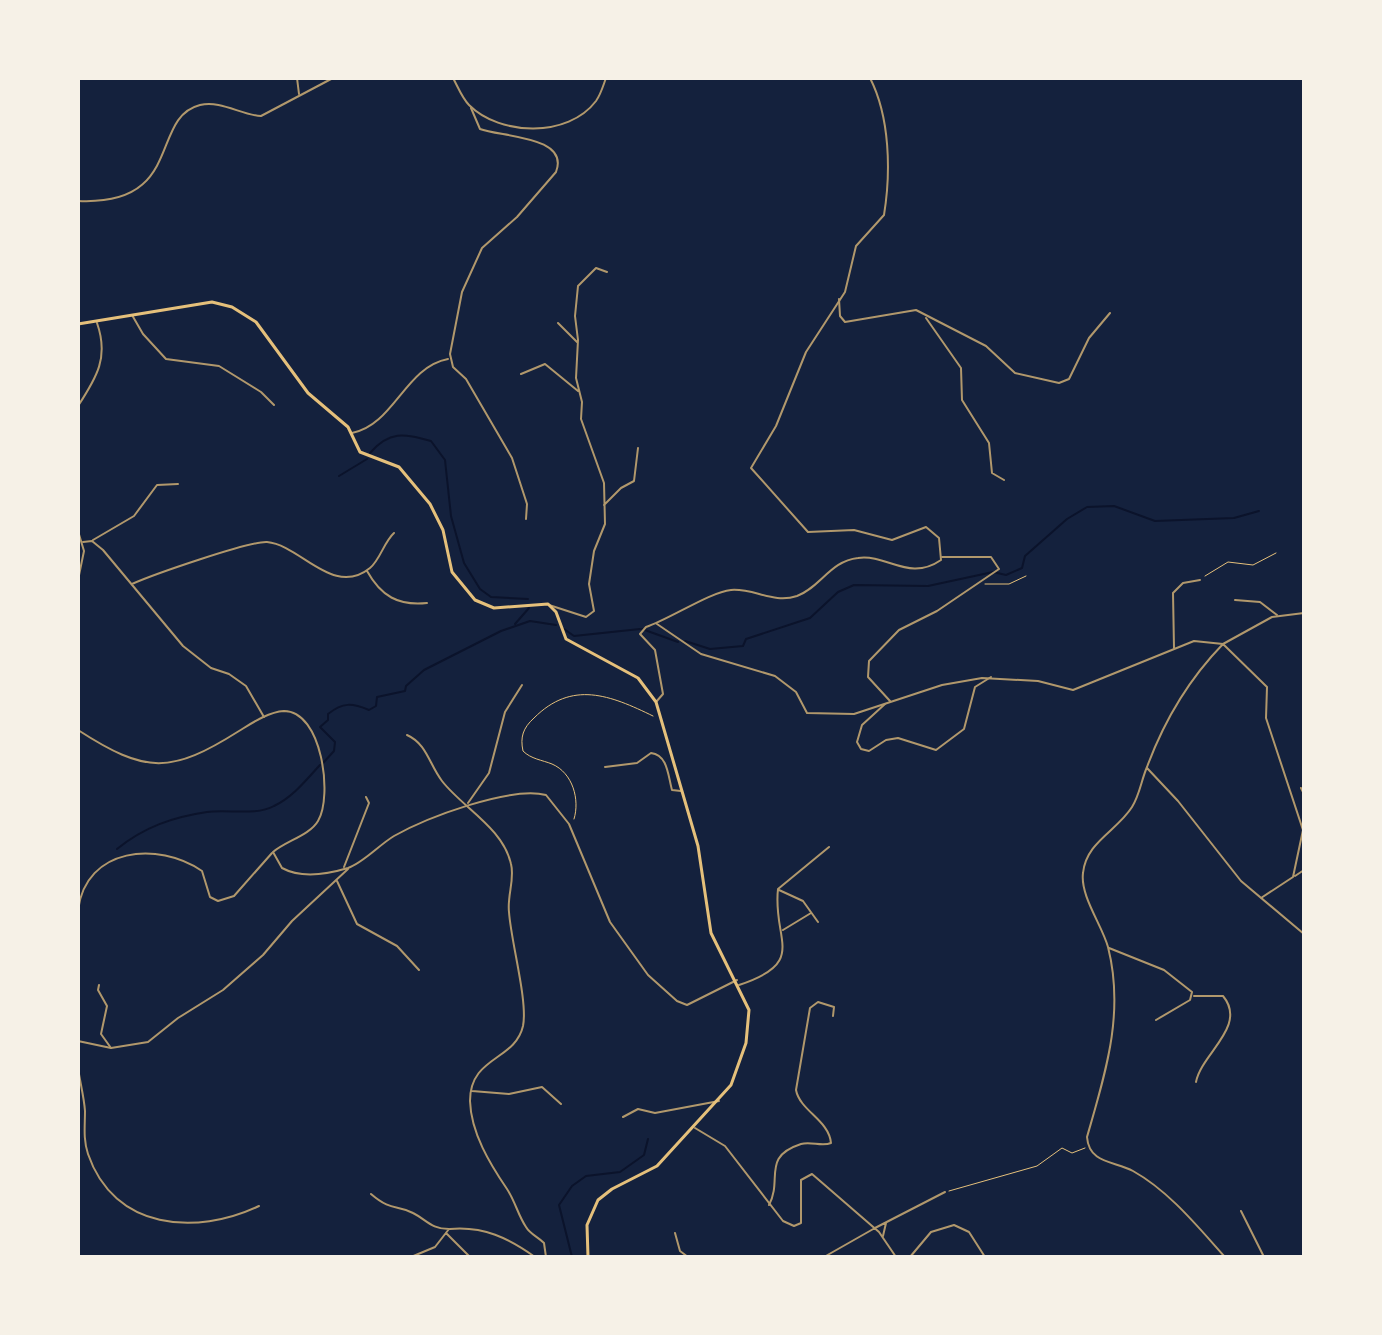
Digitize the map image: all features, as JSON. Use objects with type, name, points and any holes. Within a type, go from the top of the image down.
[{"type":"main road","points":[[78,324],[212,302],[244,313],[261,327],[308,393],[352,433],[360,452],[399,467],[430,504],[443,530],[452,572],[475,600],[494,608],[548,604],[556,612],[566,639],[638,678],[656,702],[701,861],[711,933],[738,982],[749,1010],[748,1035],[737,1073],[719,1101],[695,1128],[657,1166],[612,1189],[598,1200],[587,1225],[588,1257]]},
{"type":"street","points":[[297,78],[300,95]]},
{"type":"street","points":[[78,201],[115,199],[144,186],[163,159],[180,122],[194,107],[212,104],[261,116],[278,110],[333,78]]},
{"type":"street","points":[[453,78],[480,129],[540,142],[554,151],[559,166],[517,217],[482,248],[460,298],[450,359],[466,379],[513,463],[527,504],[526,519]]},
{"type":"street","points":[[471,107],[510,126],[551,126],[593,104],[606,78]]},
{"type":"street","points":[[870,78],[879,96],[884,124],[886,206],[879,223],[856,246],[849,281],[799,365],[776,426],[753,461],[752,470],[808,532],[854,530],[888,540],[926,527],[936,533],[942,557]]},
{"type":"street","points":[[548,604],[579,616],[593,613],[589,584],[594,551],[605,524],[604,478],[581,419],[576,378],[578,343],[575,316],[578,286],[592,270],[607,272]]},
{"type":"street","points":[[839,299],[840,316],[846,322],[910,310],[920,311],[926,317],[959,364],[962,400],[989,443],[992,473],[1004,480]]},
{"type":"street","points":[[926,317],[986,346],[1015,373],[1062,383],[1069,379],[1089,338],[1110,313]]},
{"type":"street","points":[[132,314],[139,329],[166,359],[219,366],[261,392],[274,405]]},
{"type":"street","points":[[78,406],[101,364],[104,344],[96,322]]},
{"type":"street","points":[[558,323],[578,343]]},
{"type":"street","points":[[352,433],[376,422],[414,379],[439,361],[450,359]]},
{"type":"street","points":[[521,374],[539,364],[549,366],[580,391]]},
{"type":"street","points":[[603,505],[621,488],[634,481],[638,448]]},
{"type":"street","points":[[82,541],[92,541],[129,520],[157,485],[178,484]]},
{"type":"street","points":[[78,531],[84,551],[78,580]]},
{"type":"street","points":[[132,584],[164,570],[264,542],[285,549],[326,573],[341,576],[367,570],[394,533]]},
{"type":"street","points":[[92,541],[189,652],[249,689],[264,717]]},
{"type":"street","points":[[656,702],[663,694],[656,656],[639,632],[728,590],[774,599],[799,595],[812,588],[831,568],[857,558],[914,569],[935,564],[942,557],[994,558],[998,573],[937,611],[899,630],[866,664],[868,677],[890,701]]},
{"type":"street","points":[[367,570],[377,587],[391,598],[408,604],[427,603]]},
{"type":"street","points":[[1174,649],[1173,593],[1183,583],[1200,580]]},
{"type":"street","points":[[1235,600],[1260,602],[1278,616]]},
{"type":"street","points":[[1225,1257],[1158,1189],[1133,1171],[1098,1159],[1088,1146],[1087,1137],[1115,1026],[1108,947],[1085,889],[1085,861],[1097,842],[1116,828],[1134,805],[1146,767],[1190,681],[1223,644],[1278,616],[1304,613]]},
{"type":"street","points":[[656,624],[701,654],[732,660],[775,676],[796,692],[807,713],[854,714],[954,683],[991,677],[1038,681],[1073,690],[1197,640],[1223,644],[1267,687],[1266,718],[1303,830],[1293,877]]},
{"type":"street","points":[[885,703],[859,729],[857,742],[861,749],[869,751],[886,740],[903,738],[936,750],[964,729],[975,687],[991,677]]},
{"type":"street","points":[[469,805],[489,773],[505,712],[522,685]]},
{"type":"street","points":[[78,730],[122,755],[169,764],[207,752],[264,717],[282,711],[298,717],[310,732],[326,778],[321,813],[315,825],[273,852],[234,896],[218,901],[210,897],[202,871],[185,861],[155,854],[118,856],[104,864],[87,883],[78,910]]},
{"type":"street","points":[[407,735],[420,742],[443,782],[469,805],[498,838],[511,864],[508,909],[524,1012],[518,1036],[477,1071],[471,1091],[471,1116],[527,1230],[544,1243],[546,1257]]},
{"type":"street","points":[[605,767],[637,763],[651,753],[658,754],[663,759],[672,790],[682,791]]},
{"type":"street","points":[[1146,767],[1178,801],[1236,875],[1304,934]]},
{"type":"street","points":[[1301,788],[1304,794]]},
{"type":"street","points":[[273,852],[280,866],[292,873],[309,875],[346,867],[423,821],[469,805],[519,793],[537,793],[552,800],[569,824],[610,922],[654,981],[677,1001],[687,1005],[738,982],[765,977],[777,965],[783,931],[778,889]]},
{"type":"street","points":[[78,1041],[111,1048],[148,1042],[223,990],[273,946],[292,921],[337,881],[346,867],[369,803],[366,797]]},
{"type":"street","points":[[778,889],[829,847]]},
{"type":"street","points":[[1261,898],[1304,870]]},
{"type":"street","points":[[337,881],[357,924],[397,946],[419,970]]},
{"type":"street","points":[[778,889],[799,898],[818,922]]},
{"type":"street","points":[[783,931],[812,912]]},
{"type":"street","points":[[1108,947],[1123,950],[1164,970],[1188,987],[1193,995]]},
{"type":"street","points":[[99,985],[98,990],[107,1006],[101,1034],[111,1048]]},
{"type":"street","points":[[1156,1020],[1193,995],[1223,996],[1230,1013],[1223,1038],[1203,1064],[1196,1082]]},
{"type":"street","points":[[769,1205],[776,1192],[774,1167],[781,1155],[805,1144],[831,1143],[826,1129],[796,1092],[810,1008],[818,1002],[829,1003],[834,1007],[833,1016]]},
{"type":"street","points":[[78,1068],[87,1151],[98,1173],[132,1210],[187,1225],[235,1217],[259,1206]]},
{"type":"street","points":[[471,1091],[509,1094],[542,1087],[561,1104]]},
{"type":"street","points":[[623,1117],[638,1109],[655,1113],[719,1101]]},
{"type":"street","points":[[695,1128],[725,1146],[788,1225],[800,1224],[801,1180],[809,1173],[875,1228],[896,1257]]},
{"type":"street","points":[[824,1257],[945,1192]]},
{"type":"street","points":[[371,1194],[388,1208],[411,1212],[436,1228],[496,1233],[535,1257]]},
{"type":"street","points":[[1241,1211],[1264,1257]]},
{"type":"street","points":[[883,1237],[886,1223]]},
{"type":"street","points":[[910,1257],[931,1232],[954,1225],[969,1232],[985,1257]]},
{"type":"street","points":[[411,1257],[433,1249],[447,1230]]},
{"type":"street","points":[[447,1230],[470,1257]]},
{"type":"street","points":[[675,1233],[680,1249],[688,1257]]},
{"type":"path","points":[[1200,580],[1228,562],[1253,565],[1276,553]]},
{"type":"path","points":[[979,583],[1009,584],[1026,576]]},
{"type":"path","points":[[569,824],[577,804],[575,790],[559,768],[527,756],[522,742],[526,726],[556,699],[584,693],[616,701],[659,719]]},
{"type":"path","points":[[945,1192],[1037,1166],[1062,1148],[1072,1153],[1088,1146]]},
{"type":"waterway","points":[[370,453],[391,437],[431,441],[445,460],[451,516],[464,563],[480,589],[491,597],[528,599]]},
{"type":"waterway","points":[[339,476],[367,459]]},
{"type":"waterway","points":[[685,641],[710,649],[743,646],[746,639],[810,618],[838,592],[854,585],[928,586],[993,572],[1006,575],[1022,568],[1025,556],[1067,519],[1087,507],[1114,506],[1155,521],[1234,518],[1259,511]]},
{"type":"waterway","points":[[515,624],[529,608]]},
{"type":"waterway","points":[[323,763],[334,751],[335,742],[320,727],[328,720],[328,714],[338,707],[348,705],[369,710],[376,706],[377,697],[405,691],[406,686],[424,670],[501,631],[530,621],[556,625]]},
{"type":"waterway","points":[[564,629],[574,636],[640,629]]},
{"type":"waterway","points":[[642,629],[678,642]]},
{"type":"waterway","points":[[117,849],[148,829],[182,817],[215,811],[267,809],[293,793],[320,765]]},
{"type":"waterway","points":[[572,1257],[559,1205],[572,1186],[586,1176],[620,1172],[644,1155],[648,1139]]}]
